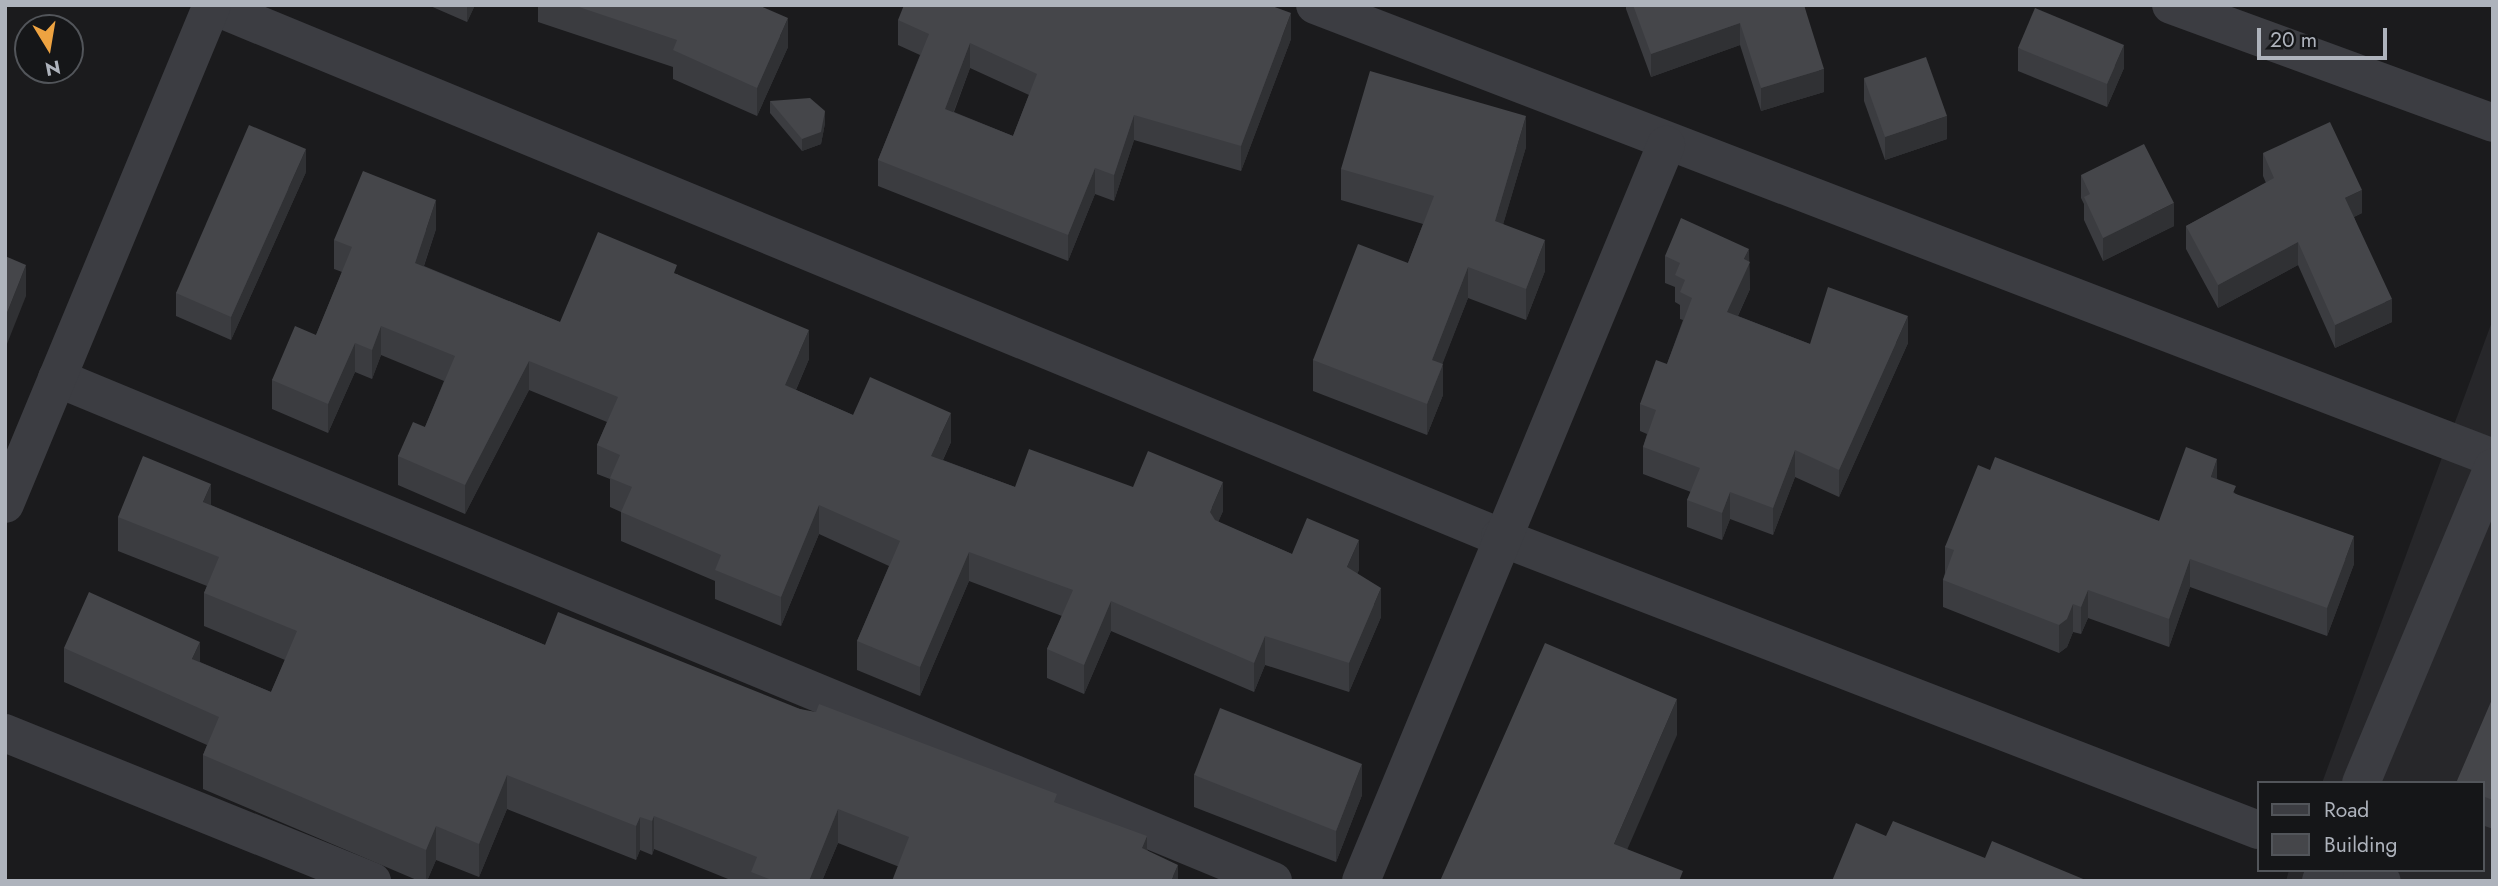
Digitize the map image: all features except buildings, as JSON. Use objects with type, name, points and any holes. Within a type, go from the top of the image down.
[{"type":"street","points":[[5,504],[211,5],[1500,537],[2256,829]]},
{"type":"street","points":[[1315,5],[1666,145],[2493,457]]},
{"type":"street","points":[[2171,5],[2493,123]]},
{"type":"street","points":[[1362,881],[1500,537],[1666,145]]},
{"type":"street","points":[[57,378],[1273,881]]},
{"type":"street","points":[[2362,781],[2493,468]]},
{"type":"street","points":[[5,733],[372,881]]},
{"type":"street","points":[[2362,872],[2382,881]]},
{"type":"shaded area","points":[[2493,319],[2493,881],[2286,881],[2288,872],[2484,872],[2484,781],[2323,781]]}]
